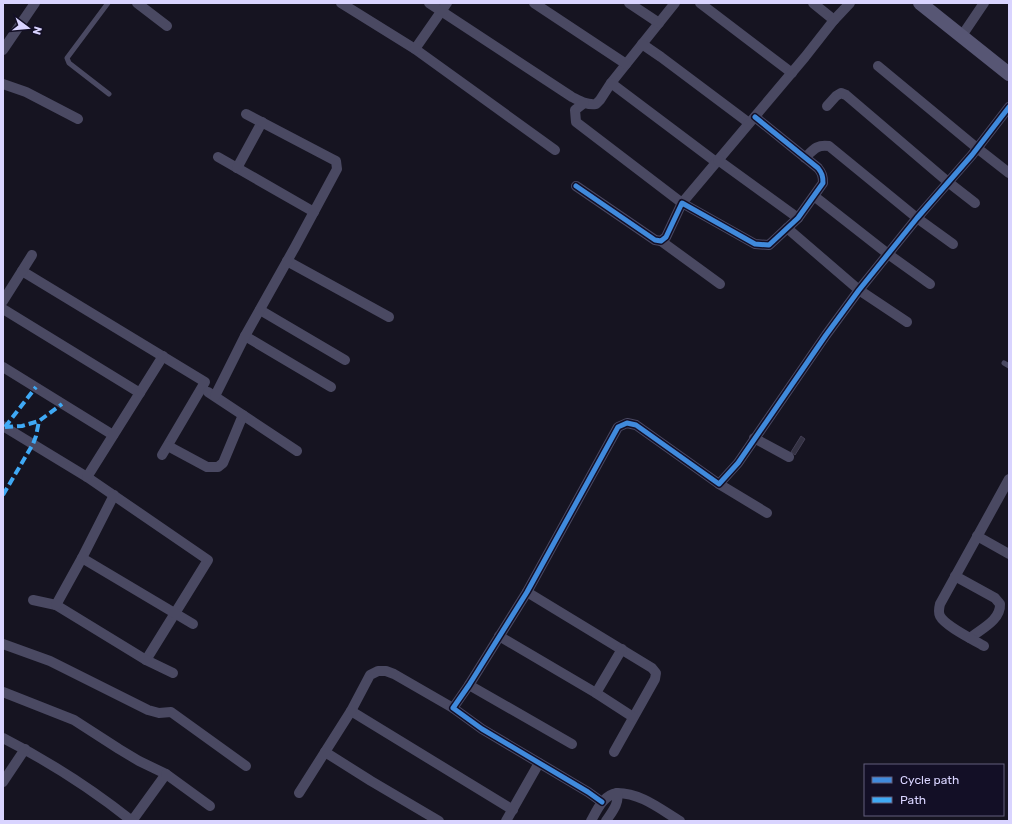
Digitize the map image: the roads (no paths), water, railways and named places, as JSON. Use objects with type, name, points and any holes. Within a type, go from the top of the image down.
[{"type":"street","points":[[3,50],[35,3]]},
{"type":"street","points":[[138,3],[167,26]]},
{"type":"street","points":[[341,3],[415,49],[555,150]]},
{"type":"street","points":[[429,3],[444,7],[572,97],[584,103],[596,104],[675,3]]},
{"type":"street","points":[[534,3],[626,64]]},
{"type":"street","points":[[629,3],[659,23]]},
{"type":"street","points":[[700,3],[792,73]]},
{"type":"street","points":[[813,3],[834,20]]},
{"type":"street","points":[[661,241],[666,237],[682,203],[792,73],[834,20],[850,3]]},
{"type":"street","points":[[920,3],[1009,74]]},
{"type":"street","points":[[961,36],[984,3]]},
{"type":"street","points":[[415,49],[444,7]]},
{"type":"street","points":[[584,103],[575,110],[576,122],[682,203],[755,244],[764,246],[771,244],[798,218],[823,183],[822,173],[818,168],[752,120],[642,44]]},
{"type":"street","points":[[878,66],[1009,173]]},
{"type":"street","points":[[611,83],[798,218]]},
{"type":"street","points":[[3,84],[26,92],[78,120]]},
{"type":"street","points":[[827,106],[836,96],[841,94],[846,95],[948,182],[975,203]]},
{"type":"street","points":[[719,484],[738,463],[826,335],[860,290],[917,218],[977,148],[1009,107]]},
{"type":"street","points":[[215,396],[245,336],[337,169],[336,161],[246,114]]},
{"type":"street","points":[[237,168],[262,122]]},
{"type":"street","points":[[805,158],[815,147],[824,145],[830,146],[917,218],[953,244]]},
{"type":"street","points":[[218,157],[314,212]]},
{"type":"street","points":[[576,186],[650,237],[661,241],[720,284]]},
{"type":"street","points":[[814,196],[888,254],[930,284]]},
{"type":"street","points":[[787,228],[860,290],[907,322]]},
{"type":"street","points":[[5,294],[32,255]]},
{"type":"street","points":[[287,261],[388,317]]},
{"type":"street","points":[[22,271],[205,382],[162,455]]},
{"type":"street","points":[[3,309],[140,393]]},
{"type":"street","points":[[260,310],[345,360]]},
{"type":"street","points":[[245,336],[331,387]]},
{"type":"street","points":[[87,477],[163,356]]},
{"type":"street","points":[[3,367],[113,435]]},
{"type":"street","points":[[201,388],[297,451]]},
{"type":"street","points":[[168,446],[208,467],[218,467],[223,463],[243,415]]},
{"type":"street","points":[[453,708],[527,592],[618,426],[627,423],[636,425],[719,484],[767,513]]},
{"type":"street","points":[[3,426],[87,477],[208,560],[146,660]]},
{"type":"street","points":[[754,438],[789,457]]},
{"type":"street","points":[[984,646],[945,623],[940,616],[939,610],[940,604],[977,536],[1006,490],[1009,479]]},
{"type":"street","points":[[56,605],[114,495]]},
{"type":"street","points":[[977,536],[1009,554]]},
{"type":"street","points":[[82,558],[193,624]]},
{"type":"street","points":[[955,576],[995,598],[1000,604],[999,614],[995,619],[970,638]]},
{"type":"street","points":[[527,592],[622,649],[656,672],[655,679],[614,752]]},
{"type":"street","points":[[33,600],[56,605],[146,660],[173,672]]},
{"type":"street","points":[[499,636],[596,693],[633,717]]},
{"type":"street","points":[[3,644],[50,661],[148,710],[159,713],[171,712],[246,766]]},
{"type":"street","points":[[596,693],[622,649]]},
{"type":"street","points":[[299,793],[351,711],[370,675],[378,671],[386,671],[394,674],[453,708],[482,729],[588,792],[602,802]]},
{"type":"street","points":[[469,685],[572,744]]},
{"type":"street","points":[[3,692],[74,720],[139,761],[166,774],[210,806]]},
{"type":"street","points":[[351,711],[513,810]]},
{"type":"street","points":[[3,738],[25,749],[107,801],[132,821],[166,774]]},
{"type":"street","points":[[3,782],[25,749]]},
{"type":"street","points":[[325,752],[370,781],[439,821]]},
{"type":"street","points":[[506,821],[539,763]]},
{"type":"street","points":[[592,821],[602,802],[615,794],[625,793],[639,796],[680,821]]},
{"type":"street","points":[[606,821],[617,803],[615,794]]},
{"type":"lane","points":[[108,3],[67,58],[69,63],[109,94]]},
{"type":"lane","points":[[1004,362],[1009,366]]}]
